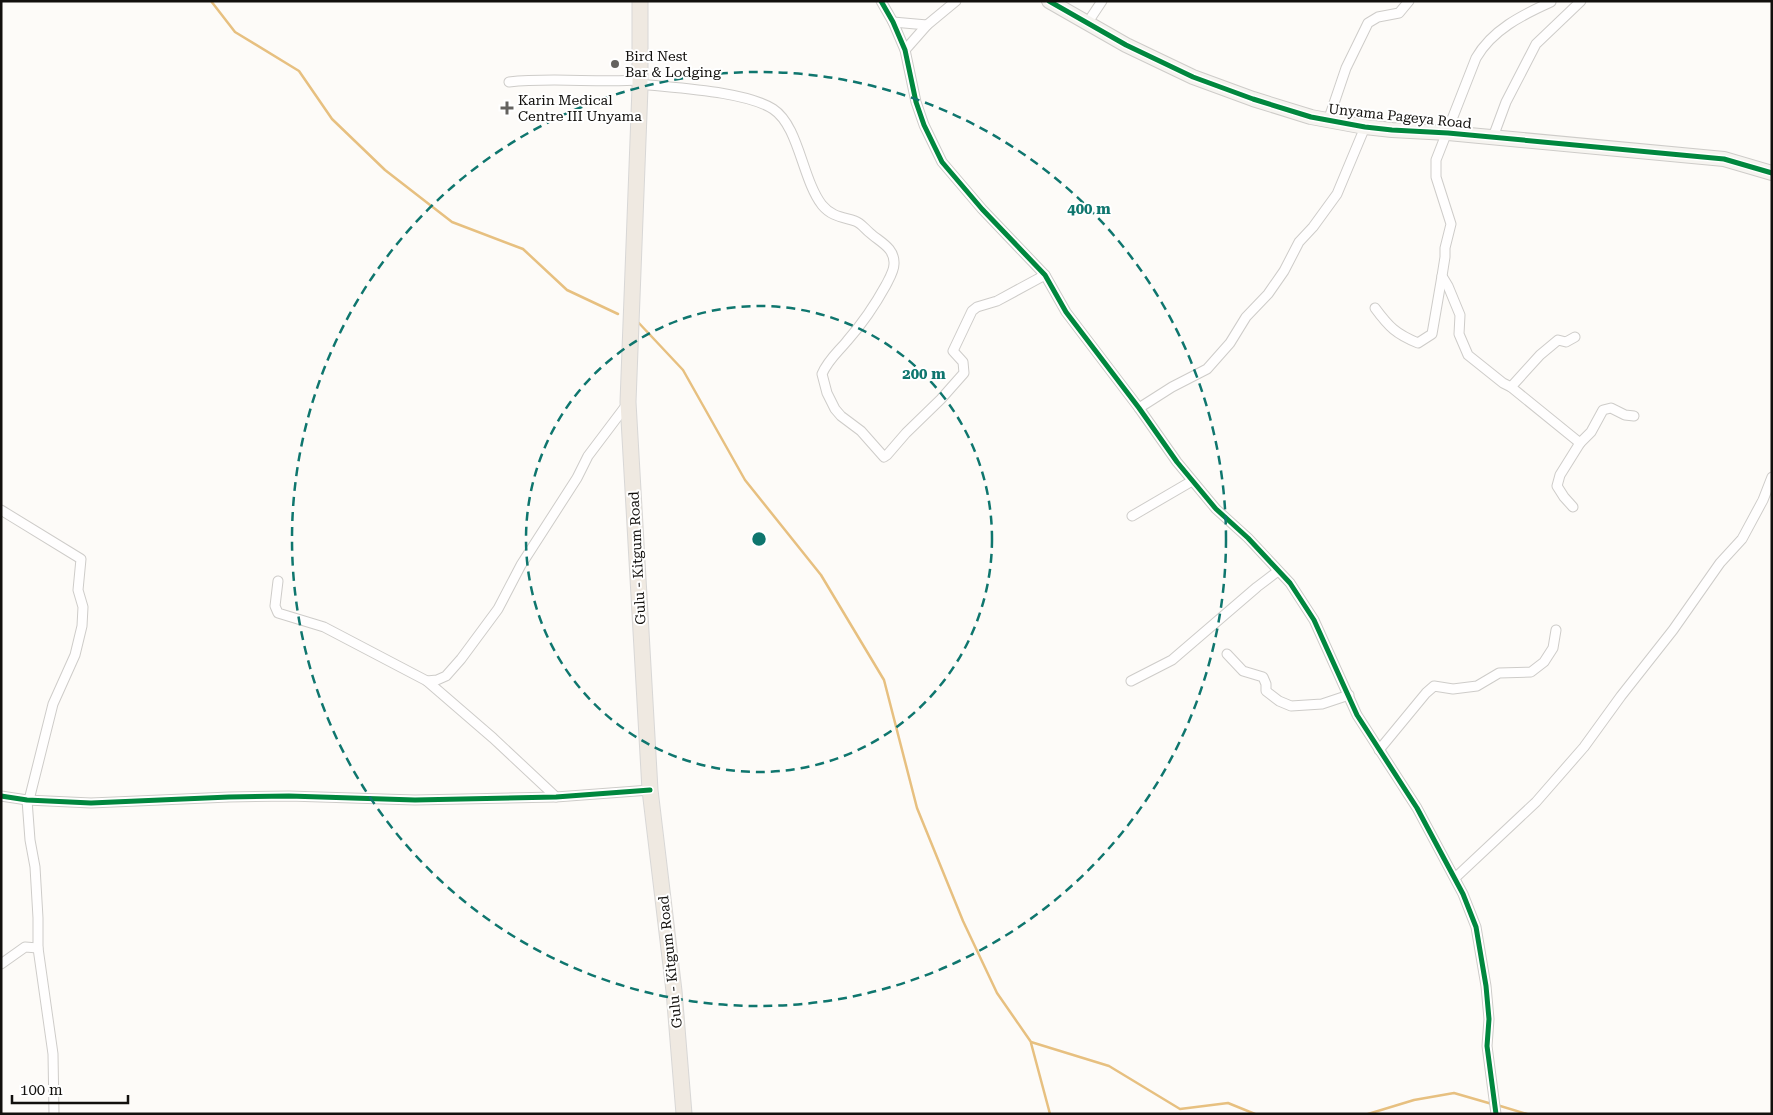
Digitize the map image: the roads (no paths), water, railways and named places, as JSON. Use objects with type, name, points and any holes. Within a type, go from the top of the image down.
[{"type":"main road","name":"Gulu - Kitgum Road","points":[[640,1],[640,82],[628,402],[650,790],[674,991],[684,1114]]},
{"type":"street","points":[[881,1],[893,22],[905,50],[916,102],[924,125],[942,162],[982,209],[1045,275],[1066,312],[1192,481],[1216,509],[1248,538],[1290,584],[1314,620],[1357,715],[1417,808],[1464,894],[1476,927],[1486,986],[1489,1019],[1487,1046],[1496,1114]]},
{"type":"street","points":[[905,50],[927,25],[956,1]]},
{"type":"street","name":"Unyama Pageya Road","points":[[1049,1],[1126,45],[1193,77],[1294,112],[1328,121],[1365,127],[1724,159],[1772,173]]},
{"type":"street","points":[[1088,22],[1102,1]]},
{"type":"street","points":[[1328,121],[1346,68],[1368,23],[1378,18],[1399,13],[1408,1]]},
{"type":"street","points":[[1493,138],[1506,102],[1536,44],[1581,1]]},
{"type":"street","points":[[1374,308],[1395,332],[1418,344],[1432,334],[1445,248],[1451,224],[1436,177],[1436,160],[1476,58],[1484,46],[1520,15],[1551,2]]},
{"type":"street","points":[[893,22],[927,25]]},
{"type":"street","points":[[509,82],[574,79],[640,82],[750,99],[774,109],[794,137],[804,169],[822,205],[836,216],[860,224],[889,249],[893,255],[894,269],[881,294],[864,320],[833,356],[822,374],[827,393],[840,416],[861,431],[884,457],[964,373],[963,362],[953,351],[972,311],[977,307],[997,301],[1045,275]]},
{"type":"street","points":[[1139,408],[1172,387],[1207,369],[1230,343],[1246,317],[1268,294],[1284,271],[1299,242],[1313,228],[1336,194],[1365,127]]},
{"type":"street","points":[[1442,276],[1460,315],[1459,334],[1468,355],[1503,383],[1511,386],[1580,443]]},
{"type":"street","points":[[1511,386],[1540,355],[1558,340],[1566,342],[1575,336]]},
{"type":"street","points":[[427,681],[437,680],[446,676],[490,622],[521,565],[577,478],[588,456],[628,402]]},
{"type":"street","points":[[1573,507],[1564,497],[1558,486],[1560,475],[1580,443],[1591,432],[1604,410],[1611,408],[1625,415],[1634,416]]},
{"type":"street","points":[[1455,878],[1536,802],[1584,747],[1620,696],[1674,630],[1720,563],[1742,539],[1763,500],[1772,477]]},
{"type":"street","points":[[1132,516],[1192,481]]},
{"type":"street","points":[[1,510],[81,559],[78,590],[83,608],[82,626],[74,656],[53,704],[28,800],[29,834],[35,867],[38,948],[53,1054],[54,1114]]},
{"type":"street","points":[[1131,681],[1172,660],[1256,587],[1278,571]]},
{"type":"street","points":[[278,581],[275,606],[278,613],[324,627],[427,681],[494,738],[556,797]]},
{"type":"street","points":[[1379,750],[1426,693],[1434,686],[1453,689],[1477,686],[1499,673],[1531,672],[1544,662],[1553,648],[1556,630]]},
{"type":"street","points":[[1227,654],[1243,671],[1263,677],[1266,691],[1279,701],[1291,706],[1322,704],[1349,695]]},
{"type":"street","points":[[1,796],[28,800],[91,803],[289,796],[415,800],[556,797],[650,790]]},
{"type":"street","points":[[1,964],[25,948],[38,948]]},
{"type":"waterway","points":[[211,1],[235,32],[299,71],[332,119],[385,170],[452,222],[523,249],[567,290],[618,314]]},
{"type":"waterway","points":[[637,321],[683,370],[745,480],[821,575],[884,680],[917,808],[963,921],[997,993],[1031,1042],[1109,1066],[1180,1109],[1228,1103],[1255,1114]]},
{"type":"waterway","points":[[1031,1043],[1050,1114]]},
{"type":"waterway","points":[[1368,1114],[1414,1100],[1454,1093],[1492,1104]]},
{"type":"waterway","points":[[1497,1105],[1527,1114]]},
{"type":"place","name":"Bird Nest Bar & Lodging","points":[[615,64]]},
{"type":"place","name":"Karin Medical Centre III Unyama","points":[[507,108]]}]
